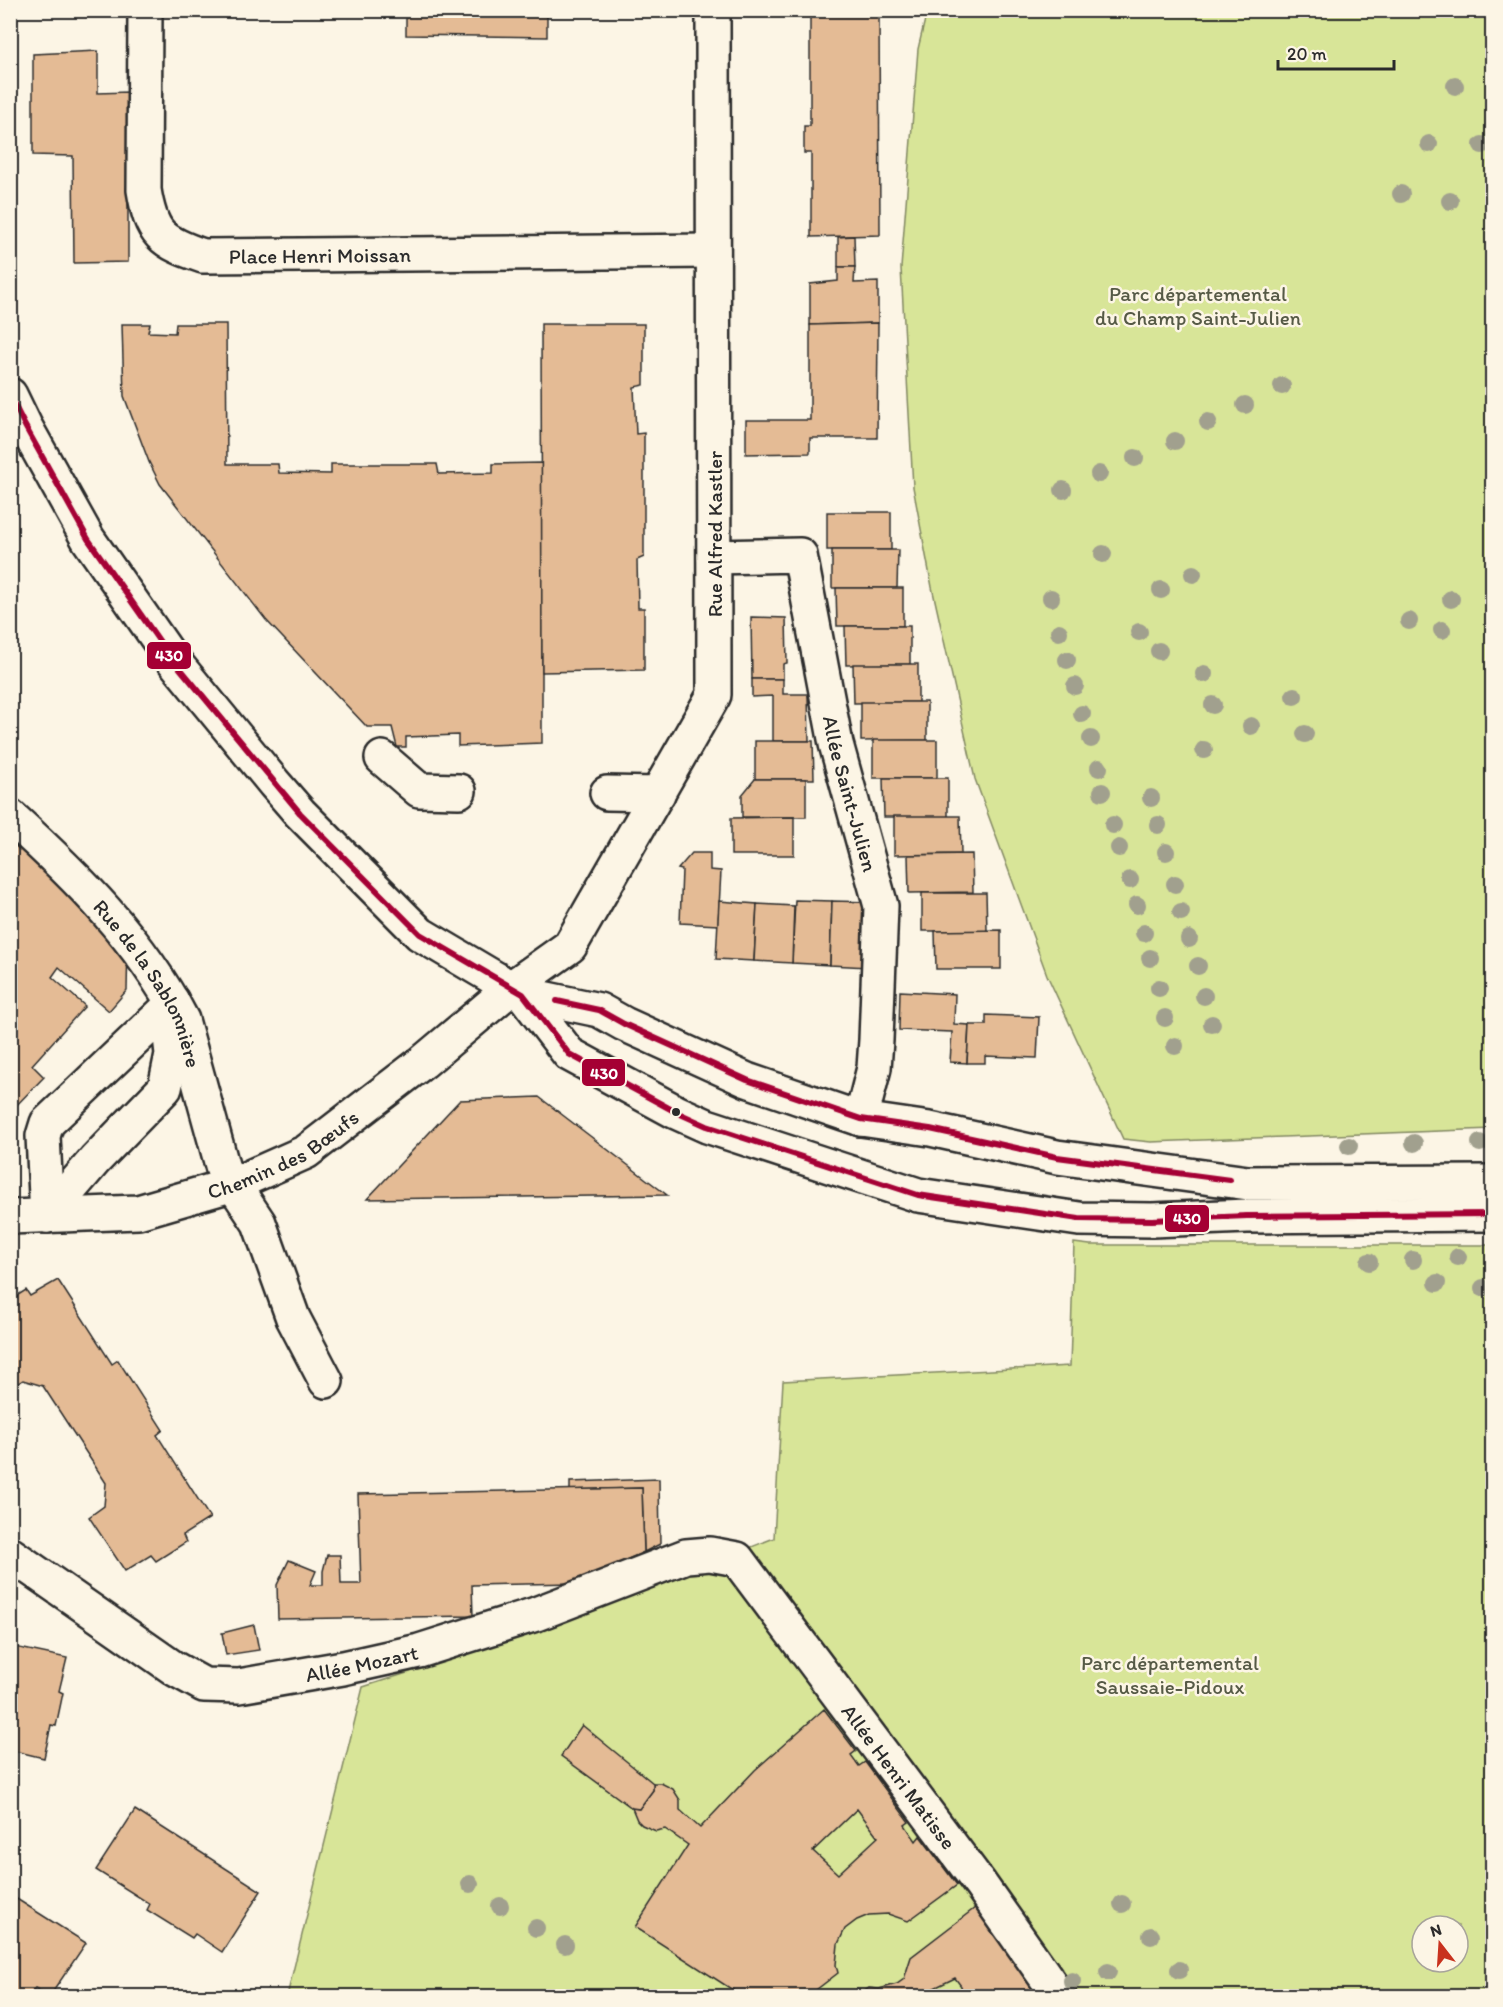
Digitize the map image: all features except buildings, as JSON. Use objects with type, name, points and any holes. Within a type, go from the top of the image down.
[{"type":"street","name":"Place Henri Moissan","points":[[146,10],[144,190],[148,214],[159,234],[176,247],[203,256],[713,251]]},
{"type":"street","name":"Rue Alfred Kastler","points":[[517,991],[570,946],[714,695],[713,10]]},
{"type":"street","points":[[10,395],[88,539],[169,655],[274,783],[300,813],[420,934],[517,991],[599,1010],[642,1033],[747,1080],[861,1119],[930,1129],[1058,1157],[1248,1183],[1492,1182]]},
{"type":"street","name":"Allée Saint-Julien","points":[[714,557],[800,555],[836,744],[880,906],[874,1068],[861,1119]]},
{"type":"street","points":[[382,758],[419,790],[459,791]]},
{"type":"street","points":[[607,794],[658,794]]},
{"type":"street","name":"Rue de la Sablonnière","points":[[10,816],[54,856],[115,919],[169,1005],[182,1020],[223,1169],[259,1223],[293,1318],[326,1381]]},
{"type":"street","points":[[517,991],[569,1054],[676,1112],[707,1126],[918,1196],[1079,1219],[1152,1220],[1247,1216],[1492,1214]]},
{"type":"street","name":"Chemin des Bœufs","points":[[10,1217],[138,1212],[234,1184],[306,1152],[517,991]]},
{"type":"street","points":[[47,1216],[43,1136],[47,1123],[169,1005]]},
{"type":"street","points":[[47,1216],[95,1160],[165,1088],[172,1054],[169,1005]]},
{"type":"street","name":"Allée Mozart","points":[[10,1554],[175,1669],[204,1685],[239,1686],[343,1668],[419,1651],[536,1614],[686,1556],[710,1554],[737,1559]]},
{"type":"street","name":"Allée Henri Matisse","points":[[737,1559],[972,1874],[1059,1996]]},
{"type":"green space","name":"Parc départemental du Champ Saint-Julien","points":[[927,11],[1492,11],[1492,1129],[1151,1142],[1123,1139],[1047,975],[975,779],[932,587],[913,487],[901,268],[918,49]]},
{"type":"green space","name":"Parc départemental Saussaie-Pidoux","points":[[1074,1243],[1090,1245],[1492,1245],[1492,1996],[287,1996],[363,1687],[570,1616],[774,1538],[783,1381],[1070,1366]]},
{"type":"transit line","name":"430","points":[[10,396],[88,539],[169,655],[300,813],[420,934],[523,994],[569,1054],[676,1112],[707,1126],[918,1195],[1079,1219],[1152,1220],[1247,1216],[1492,1214]]},
{"type":"transit line","name":"430","points":[[557,1001],[599,1010],[624,1024],[747,1080],[861,1119],[930,1129],[1057,1157],[1230,1180]]}]
